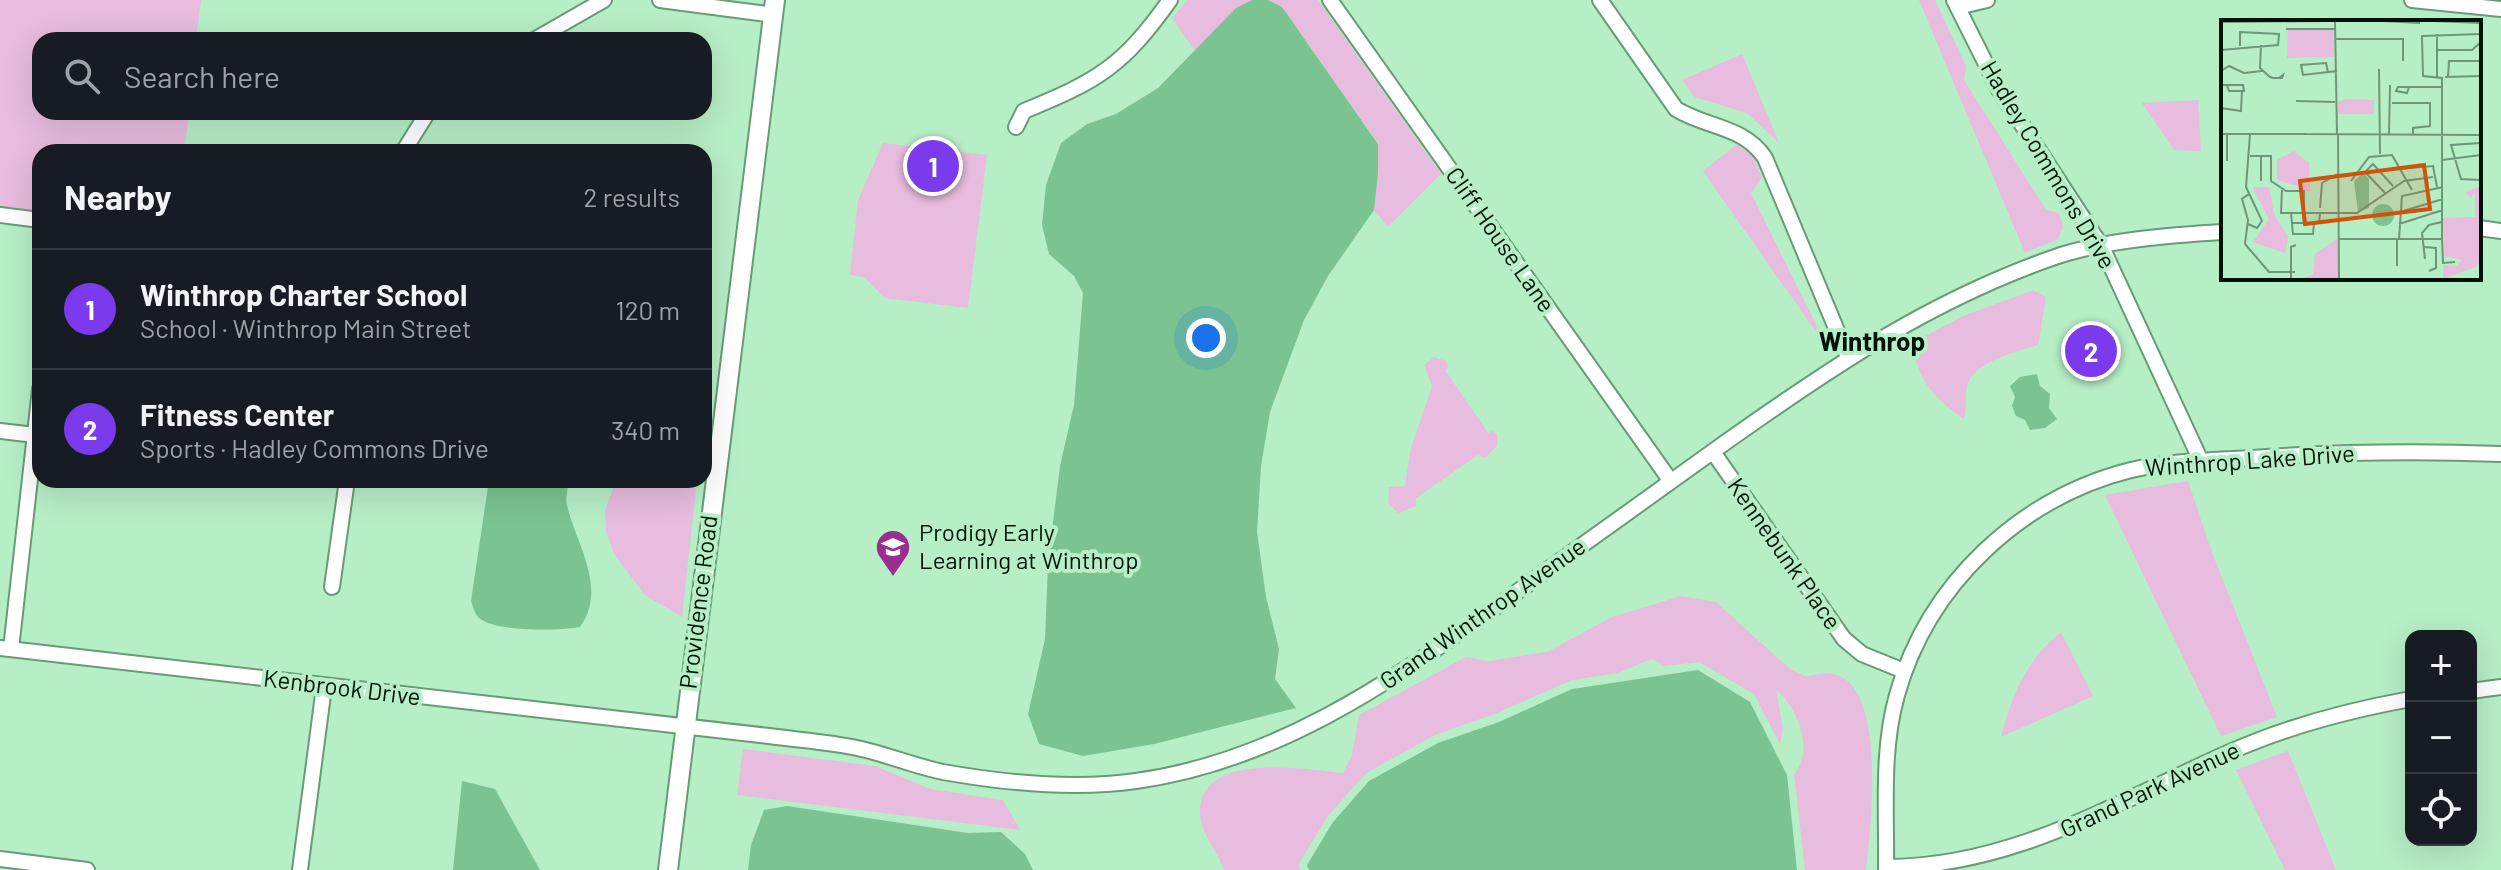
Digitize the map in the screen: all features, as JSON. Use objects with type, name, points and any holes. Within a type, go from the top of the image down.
[{"type":"street","points":[[548,32],[604,0]]},
{"type":"street","points":[[660,0],[774,7]]},
{"type":"street","points":[[1016,127],[1024,111],[1087,84],[1120,63],[1170,0]]},
{"type":"street","name":"Cliff House Lane","points":[[1330,0],[1670,480]]},
{"type":"street","points":[[1600,0],[1676,109],[1694,120],[1744,134],[1755,142],[1765,158],[1848,357]]},
{"type":"street","points":[[1956,3],[1987,0]]},
{"type":"street","points":[[2412,0],[2501,9]]},
{"type":"street","name":"Hadley Commons Drive","points":[[1956,3],[1998,88],[2102,247],[2201,461]]},
{"type":"street","name":"Providence Road","points":[[668,870],[774,7]]},
{"type":"street","points":[[408,144],[423,120]]},
{"type":"street","points":[[0,215],[32,219]]},
{"type":"street","points":[[2481,228],[2501,231]]},
{"type":"street","name":"Grand Winthrop Avenue","points":[[684,727],[857,748],[940,771],[1061,785],[1134,782],[1201,768],[1280,742],[1339,711],[1426,656],[1670,480],[1848,357],[1946,301],[2059,256],[2183,234],[2221,232]]},
{"type":"street","points":[[0,431],[32,435]]},
{"type":"street","name":"Kennebunk Place","points":[[1713,452],[1844,639],[1862,654],[1904,671]]},
{"type":"street","name":"Winthrop Lake Drive","points":[[1886,868],[1887,750],[1911,650],[1943,595],[1978,555],[2014,527],[2066,493],[2133,470],[2201,461],[2331,454],[2501,454]]},
{"type":"street","points":[[6,648],[32,457]]},
{"type":"street","points":[[332,587],[346,488]]},
{"type":"street","name":"Kenbrook Drive","points":[[6,648],[684,727]]},
{"type":"street","points":[[300,870],[324,687]]},
{"type":"street","points":[[2477,690],[2501,687]]},
{"type":"street","name":"Grand Park Avenue","points":[[1886,868],[1996,853],[2060,832],[2233,750],[2315,722],[2405,700]]},
{"type":"street","points":[[0,859],[87,870]]},
{"type":"shaded area","points":[[0,0],[201,0],[197,32],[32,32],[32,120],[188,120],[185,144],[32,144],[32,219],[0,215]]},
{"type":"shaded area","points":[[1188,0],[1252,0],[1236,8],[1196,52],[1172,18]]},
{"type":"shaded area","points":[[1252,0],[1268,0],[1282,7],[1378,144],[1374,210],[1328,276],[1304,320],[1270,412],[1261,466],[1257,532],[1266,597],[1279,649],[1275,679],[1296,708],[1154,744],[1083,756],[1039,744],[1028,714],[1045,639],[1048,563],[1060,466],[1074,405],[1083,293],[1074,276],[1049,254],[1042,225],[1046,185],[1061,143],[1087,124],[1116,114],[1158,88],[1236,8]]},
{"type":"shaded area","points":[[1268,0],[1318,0],[1441,174],[1388,227],[1374,210],[1378,143],[1282,7]]},
{"type":"shaded area","points":[[1919,0],[1935,0],[1966,66],[1964,80],[2046,210],[2059,213],[2063,227],[2058,239],[2025,253]]},
{"type":"shaded area","points":[[1742,54],[1779,143],[1747,113],[1695,97],[1682,80]]},
{"type":"shaded area","points":[[2198,100],[2201,151],[2174,150],[2142,103]]},
{"type":"shaded area","points":[[883,143],[987,155],[968,308],[885,298],[864,277],[850,275],[858,200]]},
{"type":"shaded area","points":[[1736,145],[1751,153],[1762,177],[1751,193],[1828,349],[1703,171]]},
{"type":"shaded area","points":[[2033,290],[2046,297],[2038,345],[2000,357],[1975,373],[1967,385],[1964,419],[1928,386],[1917,365],[1916,341],[1963,316]]},
{"type":"shaded area","points":[[1434,357],[1446,361],[1448,367],[1445,370],[1488,433],[1492,431],[1497,434],[1497,446],[1485,458],[1478,455],[1416,498],[1416,506],[1398,513],[1388,503],[1389,487],[1405,486],[1411,448],[1432,386],[1424,365]]},
{"type":"shaded area","points":[[2037,374],[2040,386],[2050,394],[2049,408],[2057,419],[2045,428],[2030,430],[2025,420],[2016,416],[2012,406],[2015,397],[2010,386],[2020,377]]},
{"type":"shaded area","points":[[2188,481],[2211,550],[2277,717],[2221,736],[2105,495]]},
{"type":"shaded area","points":[[488,488],[568,488],[567,505],[591,582],[588,612],[580,627],[543,630],[499,626],[479,618],[471,601]]},
{"type":"shaded area","points":[[613,488],[696,488],[682,617],[645,595],[614,554],[606,531],[605,511]]},
{"type":"shaded area","points":[[1681,596],[1716,602],[1790,669],[1807,677],[1834,674],[1853,687],[1865,712],[1871,744],[1871,816],[1866,870],[1805,870],[1794,774],[1800,764],[1803,742],[1801,729],[1784,697],[1776,690],[1783,729],[1780,744],[1754,694],[1699,662],[1665,666],[1652,659],[1617,673],[1572,680],[1497,713],[1435,735],[1366,773],[1328,816],[1299,863],[1300,870],[1224,870],[1203,828],[1200,813],[1204,793],[1216,780],[1234,772],[1256,768],[1343,773],[1352,755],[1359,715],[1466,657],[1488,661],[1547,652],[1612,617]]},
{"type":"shaded area","points":[[2061,632],[2093,696],[2001,737],[2022,679],[2039,654]]},
{"type":"shaded area","points":[[1698,670],[1750,702],[1787,775],[1797,870],[1309,870],[1307,865],[1333,822],[1369,781],[1438,743],[1499,722],[1572,689]]},
{"type":"shaded area","points":[[743,749],[875,766],[930,789],[1003,800],[1020,830],[737,795]]},
{"type":"shaded area","points":[[2288,751],[2336,870],[2285,870],[2236,770]]},
{"type":"shaded area","points":[[462,781],[495,789],[540,870],[453,870]]},
{"type":"shaded area","points":[[787,806],[968,833],[1001,832],[1025,854],[1033,870],[748,870],[751,845],[764,810]]},
{"type":"place","name":"Winthrop Charter School","points":[[933,166]]},
{"type":"place","name":"Fitness Center","points":[[2091,351]]},
{"type":"place","name":"Prodigy Early Learning at Winthrop","points":[[893,578]]},
{"type":"district","name":"Winthrop","points":[[1872,342]]}]
